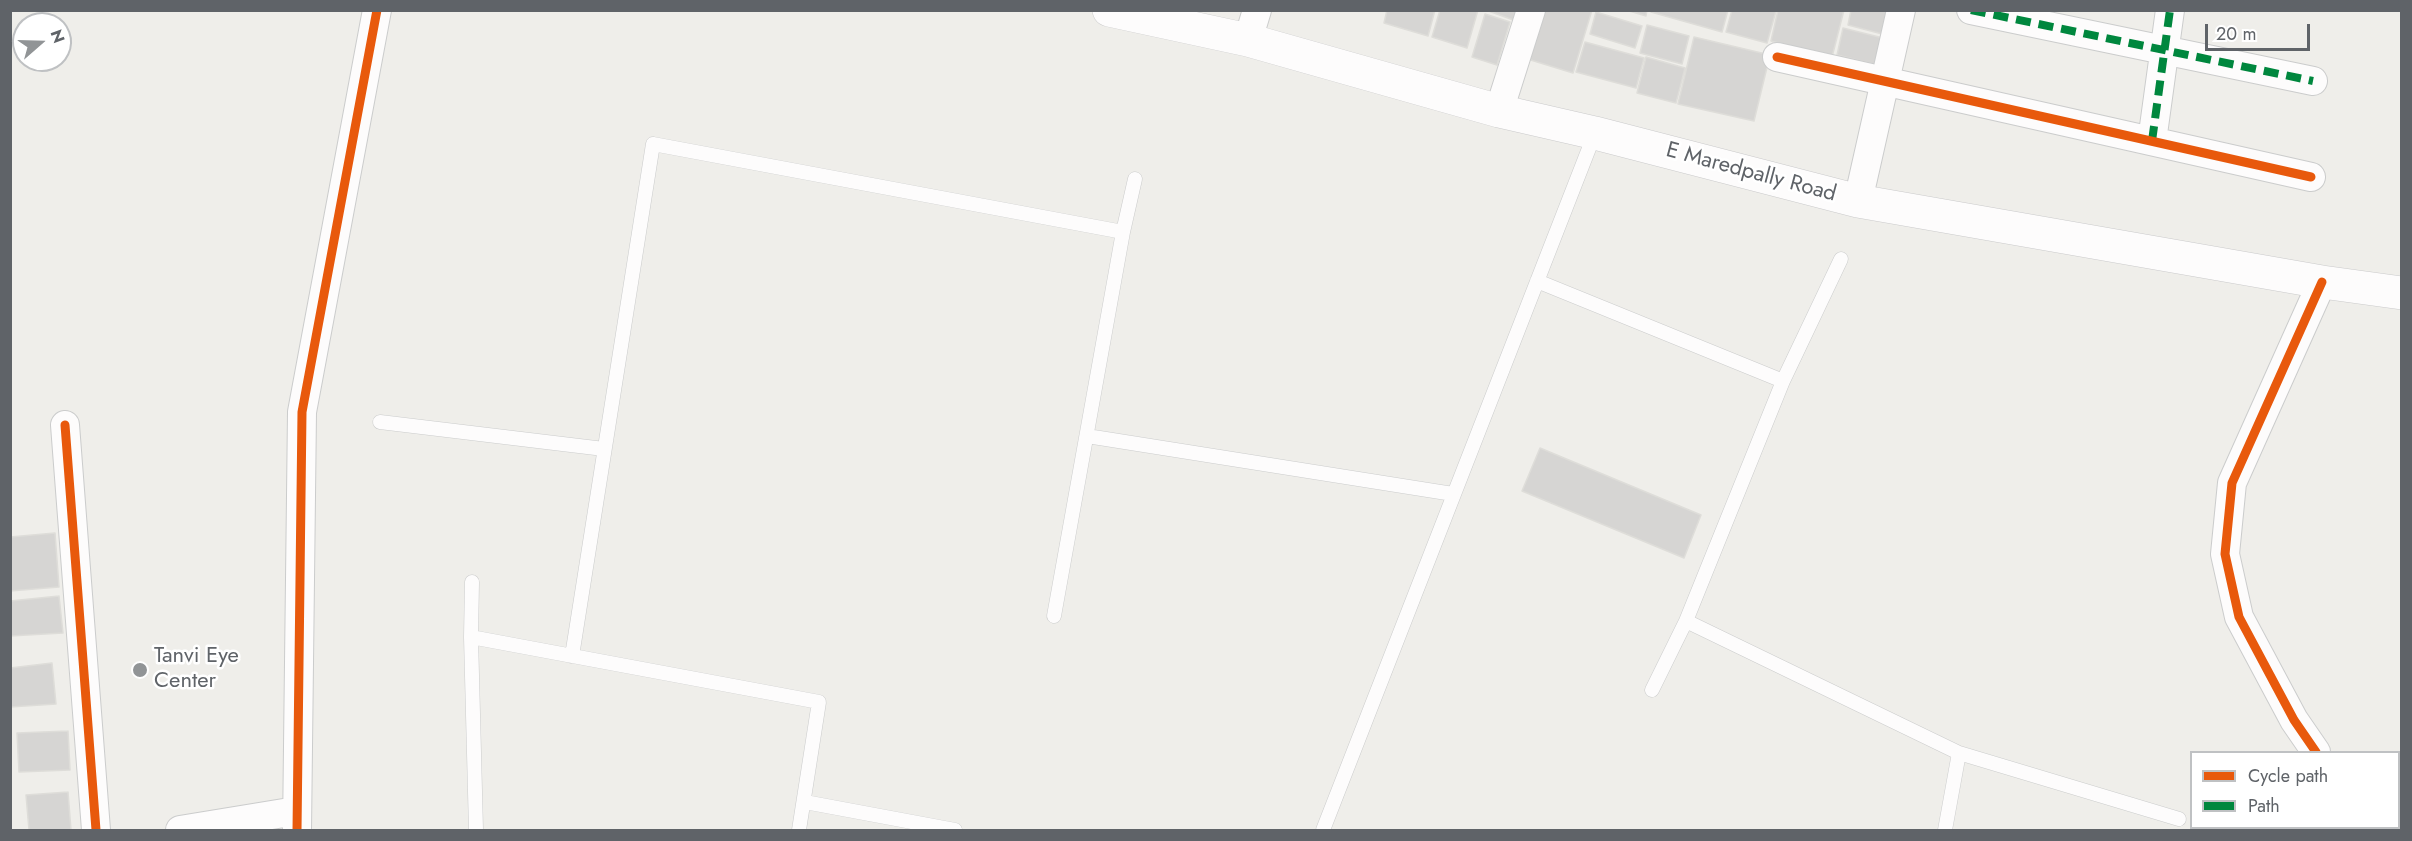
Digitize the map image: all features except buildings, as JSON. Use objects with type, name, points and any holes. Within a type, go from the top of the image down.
[{"type":"main road","name":"E Maredpally Road","points":[[1109,10],[1252,25],[1499,111],[1595,133],[1858,201],[2322,282],[2402,293]]},
{"type":"street","points":[[180,831],[296,821],[302,412],[377,10]]},
{"type":"street","points":[[1499,111],[1531,10]]},
{"type":"street","points":[[1858,201],[1901,10]]},
{"type":"street","points":[[1971,10],[2313,81]]},
{"type":"street","points":[[2152,141],[2170,10]]},
{"type":"street","points":[[1777,57],[2311,177]]},
{"type":"street","points":[[2315,751],[2294,720],[2239,617],[2225,554],[2232,483],[2322,282]]},
{"type":"street","points":[[65,425],[96,831]]},
{"type":"lane","points":[[1323,831],[1595,133]]},
{"type":"lane","points":[[572,656],[653,144],[1123,232]]},
{"type":"lane","points":[[1054,616],[1123,232],[1135,180]]},
{"type":"lane","points":[[1652,690],[1686,621],[1783,381],[1841,260]]},
{"type":"lane","points":[[1537,281],[1783,381]]},
{"type":"lane","points":[[380,422],[604,449]]},
{"type":"lane","points":[[1087,436],[1453,494]]},
{"type":"lane","points":[[472,582],[471,636],[476,831]]},
{"type":"lane","points":[[1686,621],[1959,753],[2180,819]]},
{"type":"lane","points":[[471,636],[819,702],[799,831]]},
{"type":"lane","points":[[1945,831],[1959,753]]},
{"type":"lane","points":[[805,802],[955,831]]},
{"type":"marked path","points":[[1971,10],[2313,81]]},
{"type":"marked path","points":[[2152,141],[2170,10]]},
{"type":"cycle path","points":[[297,830],[302,412],[377,10]]},
{"type":"cycle path","points":[[1777,57],[2311,177]]},
{"type":"cycle path","points":[[2315,751],[2294,720],[2239,617],[2225,554],[2232,483],[2322,282]]},
{"type":"cycle path","points":[[65,425],[96,830]]},
{"type":"place","name":"Tanvi Eye Center","points":[[140,670]]}]
